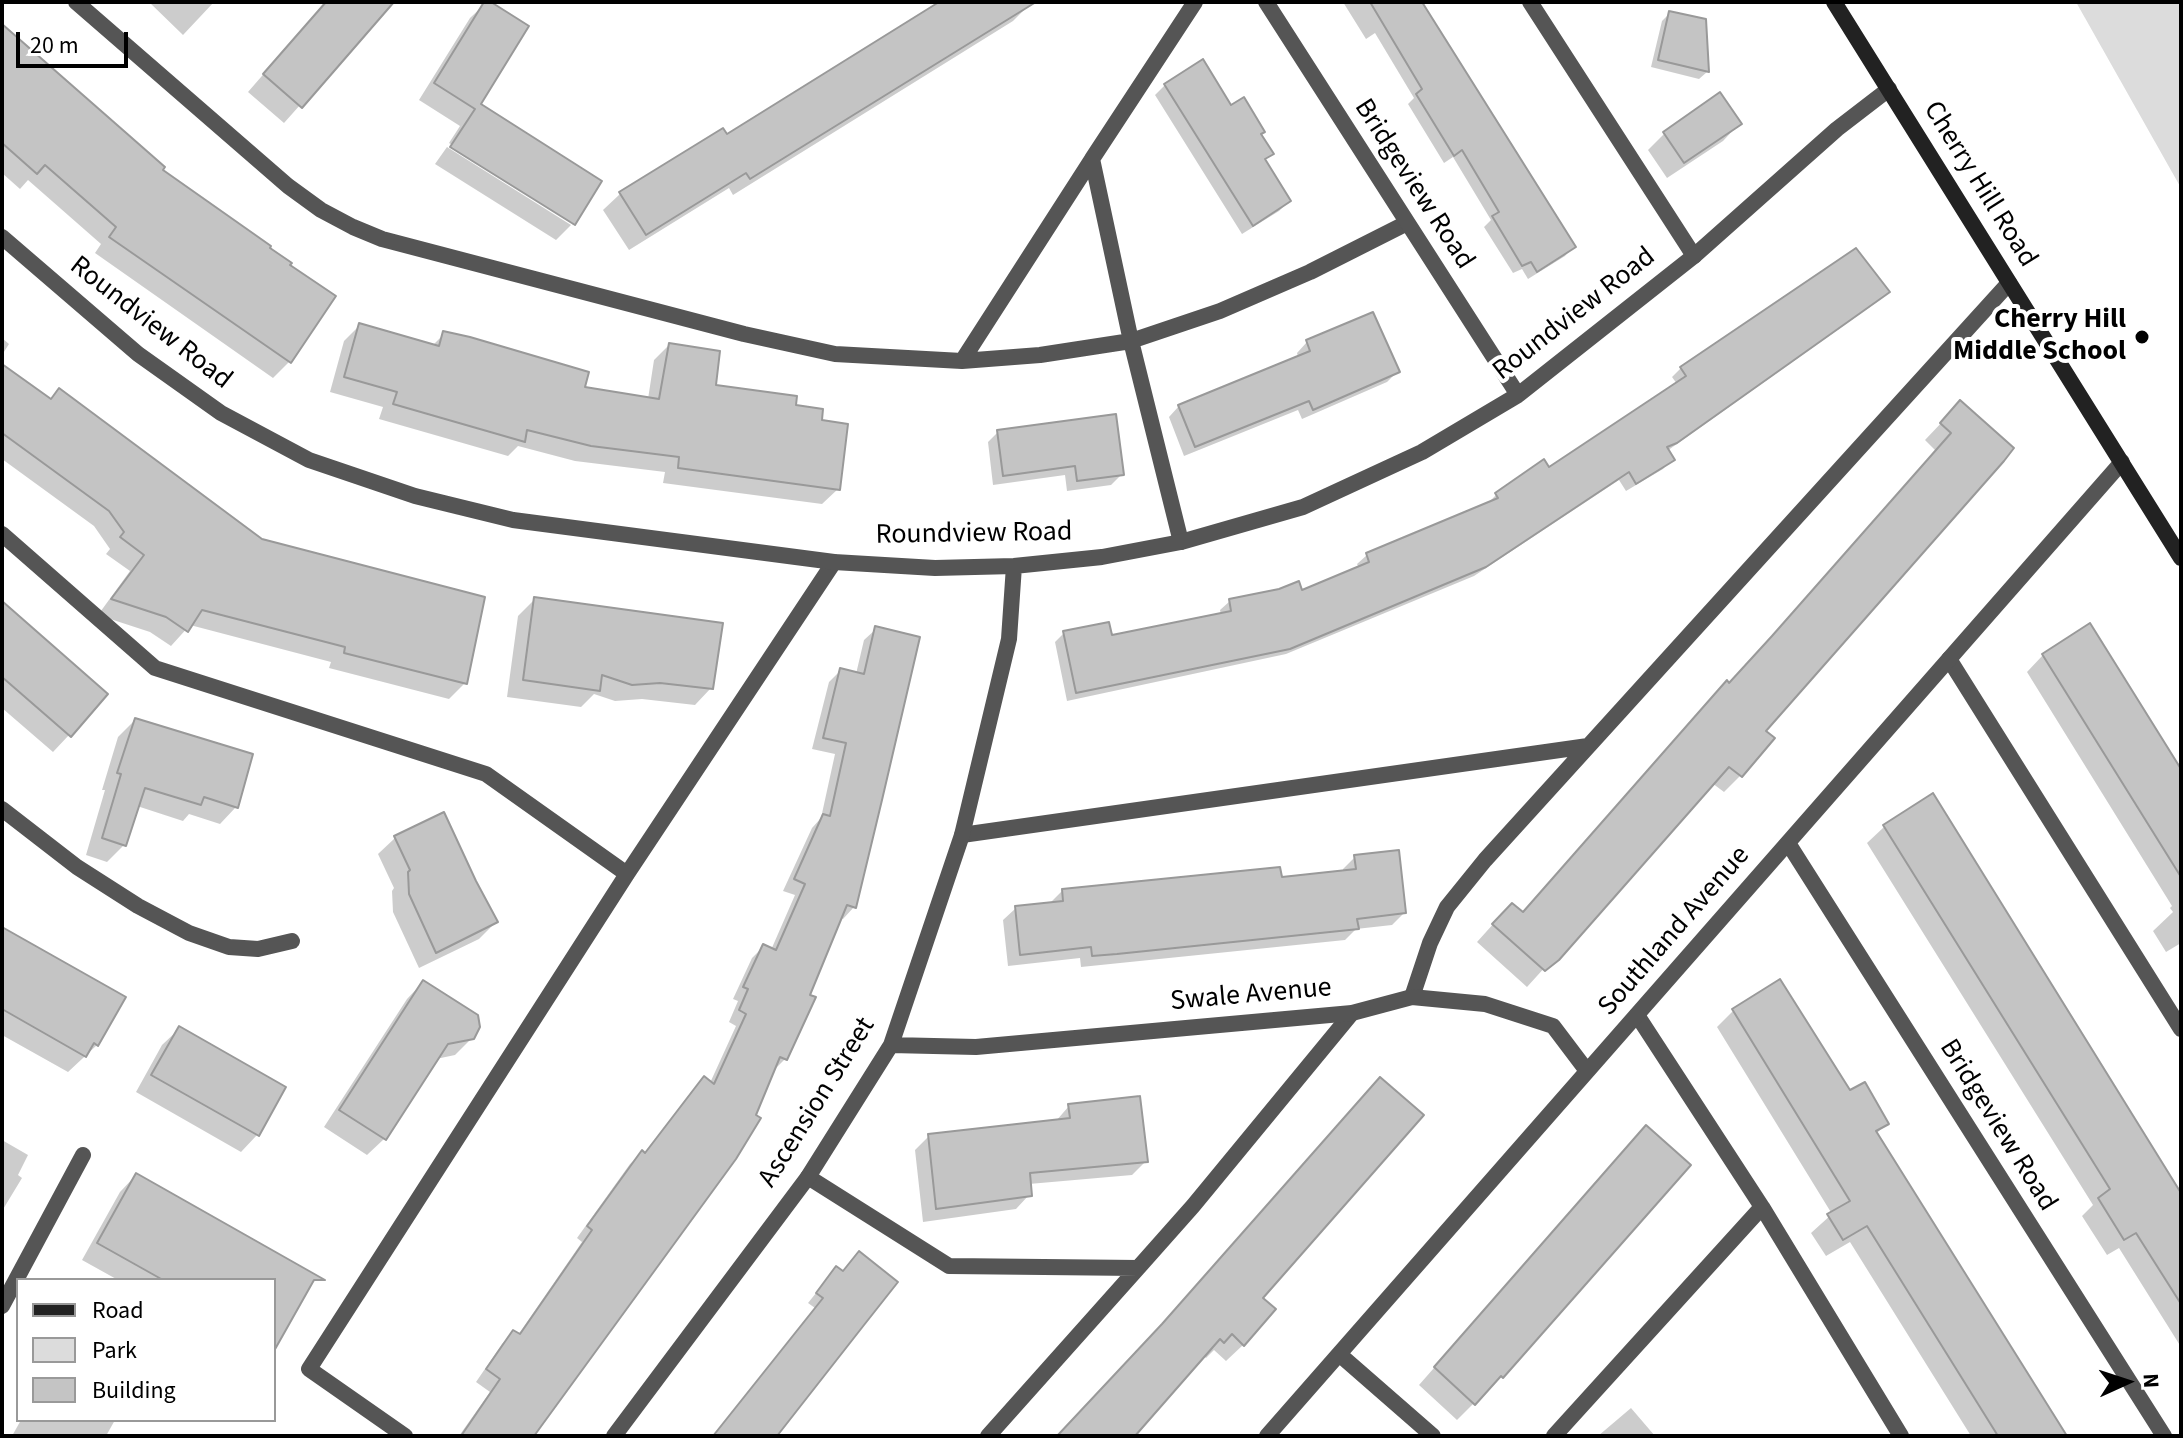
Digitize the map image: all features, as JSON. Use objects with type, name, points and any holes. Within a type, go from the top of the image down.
[{"type":"street","points":[[76,2],[288,186],[321,210],[353,227],[382,239],[744,334],[835,354],[962,361],[1040,355],[1131,341],[1220,311],[1310,272],[1407,223]]},
{"type":"street","points":[[962,361],[1195,2]]},
{"type":"street","name":"Bridgeview Road","points":[[1266,2],[1518,395]]},
{"type":"street","points":[[1530,2],[1694,256]]},
{"type":"street","name":"Cherry Hill Road","points":[[1834,2],[2181,558]]},
{"type":"street","name":"Roundview Road","points":[[2,237],[138,354],[221,413],[309,460],[415,496],[513,520],[834,562],[935,568],[1014,566],[1102,557],[1181,542],[1303,507],[1422,452],[1518,395],[1694,256],[1837,129],[1889,89]]},
{"type":"street","points":[[1092,159],[1131,341],[1181,542]]},
{"type":"street","points":[[1412,997],[1430,943],[1447,907],[1485,860],[2009,283]]},
{"type":"street","name":"Southland Avenue","points":[[1267,1436],[2122,462]]},
{"type":"street","points":[[2,534],[155,668],[486,774],[627,874]]},
{"type":"street","points":[[405,1436],[309,1369],[627,874],[834,562]]},
{"type":"street","name":"Ascension Street","points":[[614,1436],[808,1177],[891,1045],[962,835],[1009,639],[1014,566]]},
{"type":"street","points":[[1949,659],[2181,1029]]},
{"type":"street","points":[[962,835],[1588,746]]},
{"type":"street","points":[[2,809],[77,867],[138,906],[189,933],[229,947],[258,949],[292,941]]},
{"type":"street","name":"Bridgeview Road","points":[[1788,843],[2164,1436]]},
{"type":"street","name":"Swale Avenue","points":[[891,1045],[976,1047],[1352,1013],[1412,997],[1485,1004],[1553,1026],[1587,1071]]},
{"type":"street","points":[[988,1436],[1193,1206],[1352,1013]]},
{"type":"street","points":[[1637,1015],[1762,1207],[1895,1434]]},
{"type":"street","points":[[17,1278],[83,1155]]},
{"type":"street","points":[[808,1177],[949,1266],[1138,1268]]},
{"type":"street","points":[[1554,1436],[1762,1207]]},
{"type":"street","points":[[2,1306],[16,1280]]},
{"type":"street","points":[[1339,1354],[1433,1436]]},
{"type":"green space","points":[[2076,2],[2181,2],[2181,188]]},
{"type":"building","points":[[326,2],[394,2],[302,108],[263,74]]},
{"type":"building","points":[[484,2],[491,2],[529,26],[481,104],[602,181],[575,225],[450,147],[475,109],[434,83]]},
{"type":"building","points":[[939,2],[1036,2],[750,179],[746,173],[646,235],[619,192],[723,128],[727,134]]},
{"type":"building","points":[[1370,2],[1422,2],[1576,247],[1537,272],[1531,262],[1522,266],[1492,216],[1499,212],[1462,150],[1454,156],[1416,94],[1422,89]]},
{"type":"building","points":[[1669,11],[1706,19],[1709,72],[1658,60]]},
{"type":"building","points":[[2,24],[165,167],[163,170],[336,296],[291,363],[109,237],[116,227],[45,165],[37,174],[2,143]]},
{"type":"building","points":[[1203,59],[1231,105],[1244,97],[1274,154],[1265,159],[1291,201],[1253,226],[1164,84]]},
{"type":"building","points":[[1720,92],[1742,124],[1684,163],[1663,132]]},
{"type":"building","points":[[1856,248],[1890,292],[1677,443],[1667,447],[1675,460],[1636,484],[1629,472],[1486,567],[1290,649],[1076,693],[1063,631],[1109,622],[1112,635],[1231,611],[1229,599],[1279,589],[1299,581],[1302,590],[1369,562],[1366,553],[1498,498],[1495,493],[1544,459],[1549,467],[1686,376],[1680,367]]},
{"type":"building","points":[[1373,312],[1400,372],[1313,410],[1309,401],[1195,447],[1178,405],[1310,351],[1306,340]]},
{"type":"building","points":[[359,323],[439,346],[443,331],[470,337],[589,372],[585,387],[659,399],[669,343],[720,351],[716,385],[797,396],[796,405],[823,409],[822,420],[848,424],[840,490],[678,468],[679,457],[591,446],[527,430],[525,442],[393,404],[397,392],[344,377]]},
{"type":"building","points":[[2,364],[51,399],[59,388],[262,539],[485,597],[467,684],[344,653],[345,647],[202,610],[188,632],[166,617],[111,599],[144,555],[120,537],[124,532],[109,511],[2,433]]},
{"type":"building","points":[[1960,400],[2014,448],[1766,731],[1775,738],[1742,777],[1729,767],[1559,960],[1545,971],[1492,924],[1512,903],[1523,912],[1727,680],[1729,683],[1772,636],[1951,433],[1940,423]]},
{"type":"building","points":[[1116,414],[1124,475],[1077,481],[1075,466],[1003,476],[997,430]]},
{"type":"building","points":[[534,597],[723,623],[713,689],[660,683],[632,685],[602,675],[600,691],[523,680]]},
{"type":"building","points":[[2,601],[108,694],[71,737],[2,677]]},
{"type":"building","points":[[2090,623],[2181,769],[2181,877],[2042,654]]},
{"type":"building","points":[[875,626],[920,637],[856,908],[847,905],[810,995],[816,997],[787,1060],[780,1057],[756,1115],[761,1118],[736,1159],[534,1436],[461,1436],[500,1379],[486,1369],[513,1330],[520,1334],[592,1230],[587,1226],[642,1150],[645,1153],[704,1076],[714,1084],[746,1014],[739,1010],[748,989],[743,987],[763,944],[776,950],[805,884],[794,879],[823,814],[830,816],[846,743],[823,738],[840,668],[864,674]]},
{"type":"building","points":[[135,718],[253,754],[238,808],[204,797],[201,805],[145,788],[126,846],[102,838],[121,774],[117,773]]},
{"type":"building","points":[[1933,793],[2181,1193],[2181,1304],[2136,1233],[2124,1240],[2098,1198],[2110,1189],[1883,825]]},
{"type":"building","points":[[444,812],[498,922],[436,953],[409,894],[410,870],[394,836]]},
{"type":"building","points":[[1399,850],[1406,913],[1357,919],[1359,929],[1092,956],[1091,947],[1020,955],[1015,906],[1063,901],[1062,889],[1280,867],[1282,877],[1356,869],[1354,855]]},
{"type":"building","points":[[2,927],[126,997],[98,1046],[94,1043],[86,1057],[2,1009]]},
{"type":"building","points":[[1780,979],[1850,1090],[1865,1082],[1889,1124],[1876,1131],[2067,1436],[1998,1436],[1867,1226],[1843,1240],[1827,1214],[1850,1201],[1732,1009]]},
{"type":"building","points":[[423,980],[478,1015],[480,1027],[474,1039],[448,1044],[386,1140],[339,1110]]},
{"type":"building","points":[[179,1026],[286,1087],[259,1136],[151,1075]]},
{"type":"building","points":[[1380,1077],[1424,1115],[1263,1298],[1276,1309],[1244,1346],[1232,1334],[1224,1343],[1220,1339],[1135,1436],[1057,1436],[1162,1324]]},
{"type":"building","points":[[1140,1096],[1148,1162],[1030,1173],[1032,1196],[936,1209],[928,1134],[1070,1118],[1068,1104]]},
{"type":"building","points":[[1646,1125],[1691,1165],[1503,1378],[1501,1376],[1475,1405],[1434,1367]]},
{"type":"building","points":[[136,1173],[325,1280],[314,1280],[276,1347],[276,1278],[159,1278],[97,1243]]},
{"type":"building","points":[[859,1251],[898,1282],[777,1436],[713,1436],[823,1298],[816,1293],[836,1266],[843,1271]]},
{"type":"place","name":"Cherry Hill Middle School","points":[[2142,337]]}]
